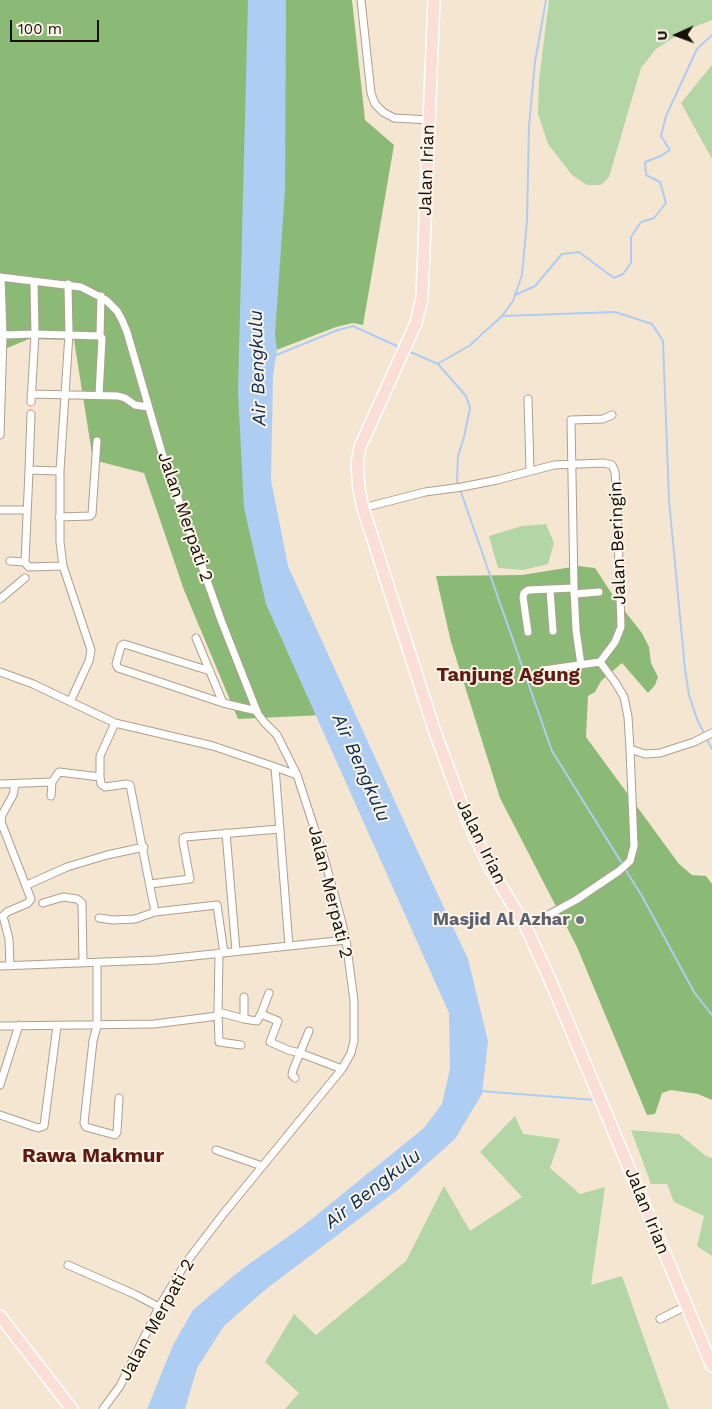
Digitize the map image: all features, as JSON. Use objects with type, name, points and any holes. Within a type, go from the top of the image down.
[{"type":"main road","name":"Jalan Irian","points":[[434,0],[422,298],[416,323],[364,438],[358,456],[357,474],[363,508],[432,723],[456,790],[489,866],[526,927],[589,1070],[712,1366]]},
{"type":"main road","points":[[0,1316],[72,1409]]},
{"type":"street","points":[[361,0],[371,93],[375,104],[383,112],[394,118],[429,120]]},
{"type":"street","points":[[0,435],[3,336],[0,277],[68,284],[87,289],[101,296],[100,336],[102,338],[99,395]]},
{"type":"street","points":[[34,282],[36,334],[31,398],[118,396],[125,398],[135,405],[148,407]]},
{"type":"street","points":[[68,284],[69,334],[60,471],[60,542],[63,566],[91,650],[89,661],[70,702]]},
{"type":"street","name":"Jalan Merpati 2","points":[[101,296],[111,304],[122,320],[184,518],[257,711],[280,740],[297,775],[325,860],[346,940],[354,1001],[355,1034],[351,1053],[342,1069],[198,1246],[173,1283],[120,1386],[103,1409]]},
{"type":"street","points":[[3,336],[36,334],[100,336]]},
{"type":"street","points":[[528,399],[530,471]]},
{"type":"street","points":[[31,414],[25,562],[29,567],[63,566]]},
{"type":"street","points":[[581,665],[576,630],[574,591],[571,420],[603,419],[612,414]]},
{"type":"street","points":[[59,517],[90,516],[92,514],[97,441]]},
{"type":"street","name":"Jalan Beringin","points":[[363,508],[425,492],[497,480],[554,465],[610,464],[615,472],[621,627],[615,642],[600,662]]},
{"type":"street","points":[[29,470],[60,471]]},
{"type":"street","points":[[0,510],[27,510]]},
{"type":"street","points":[[10,561],[25,562]]},
{"type":"street","points":[[0,599],[25,578]]},
{"type":"street","points":[[528,632],[523,594],[528,590],[599,592]]},
{"type":"street","points":[[550,590],[553,631]]},
{"type":"street","points":[[196,638],[223,703]]},
{"type":"street","points":[[210,671],[124,644],[121,646],[116,664],[118,668],[223,703],[257,711]]},
{"type":"street","points":[[526,927],[576,900],[619,872],[632,858],[634,846],[630,749],[627,709],[624,697],[600,662],[544,670]]},
{"type":"street","points":[[0,672],[34,684],[116,723],[213,746],[297,775]]},
{"type":"street","points":[[116,723],[99,758],[101,784],[105,787],[130,785],[144,848],[155,912]]},
{"type":"street","points":[[630,749],[645,754],[660,753],[694,742],[710,734]]},
{"type":"street","points":[[275,767],[289,946]]},
{"type":"street","points":[[51,796],[52,782],[58,772],[100,777]]},
{"type":"street","points":[[0,784],[52,782]]},
{"type":"street","points":[[10,966],[9,939],[3,916],[31,901],[27,885],[14,858],[1,822],[2,815],[13,794],[15,784]]},
{"type":"street","points":[[150,884],[190,879],[183,842],[184,838],[279,828]]},
{"type":"street","points":[[226,833],[236,951]]},
{"type":"street","points":[[27,885],[67,866],[144,848]]},
{"type":"street","points":[[43,903],[63,897],[77,899],[82,903],[83,963]]},
{"type":"street","points":[[99,918],[135,920],[155,912],[217,905],[221,953],[218,1014],[219,1042],[241,1046]]},
{"type":"street","points":[[0,966],[156,960],[346,940]]},
{"type":"street","points":[[97,963],[97,1026],[93,1041],[84,1123],[86,1128],[115,1135],[117,1132],[119,1098]]},
{"type":"street","points":[[0,1026],[154,1024],[218,1014],[257,1021],[269,993]]},
{"type":"street","points":[[244,997],[244,1019]]},
{"type":"street","points":[[261,1014],[278,1021],[270,1042],[342,1069]]},
{"type":"street","points":[[0,1085],[19,1025]]},
{"type":"street","points":[[0,1115],[38,1128],[44,1126],[56,1026]]},
{"type":"street","points":[[295,1078],[292,1072],[309,1031]]},
{"type":"street","points":[[216,1150],[262,1166]]},
{"type":"street","points":[[68,1265],[130,1292],[159,1308]]},
{"type":"street","points":[[660,1319],[686,1306]]},
{"type":"green space","points":[[0,0],[352,0],[365,120],[394,145],[363,325],[353,323],[336,327],[266,354],[243,384],[323,715],[238,719],[184,590],[144,473],[93,460],[74,340],[29,339],[0,351]]},
{"type":"green space","points":[[549,0],[712,0],[712,20],[684,31],[656,49],[641,68],[609,177],[601,185],[587,185],[572,175],[548,144],[538,114],[539,80]]},
{"type":"green space","points":[[712,65],[712,159],[681,103]]},
{"type":"green space","points":[[546,524],[554,543],[548,564],[523,570],[498,568],[489,536],[522,526]]},
{"type":"green space","points":[[578,566],[595,568],[616,600],[642,633],[649,647],[651,663],[658,677],[655,685],[648,693],[622,663],[601,681],[595,692],[588,696],[586,737],[679,864],[692,875],[706,876],[712,884],[712,1100],[698,1094],[671,1090],[662,1093],[655,1114],[647,1115],[577,947],[500,798],[451,642],[436,576],[522,575]]},
{"type":"green space","points":[[515,1116],[523,1134],[560,1139],[550,1168],[580,1194],[605,1187],[591,1285],[622,1276],[669,1409],[285,1409],[299,1393],[265,1362],[294,1314],[316,1335],[406,1261],[444,1186],[470,1231],[522,1197],[480,1152]]},
{"type":"green space","points":[[631,1130],[679,1134],[706,1156],[712,1158],[712,1256],[697,1246],[704,1216],[674,1202],[667,1184],[651,1184]]},
{"type":"water","name":"Air Bengkulu","points":[[248,0],[286,0],[285,190],[275,334],[277,349],[273,377],[271,480],[288,566],[468,959],[488,1041],[482,1094],[455,1139],[400,1188],[266,1289],[224,1326],[197,1368],[185,1409],[147,1409],[173,1345],[193,1310],[242,1269],[303,1226],[424,1128],[442,1104],[450,1069],[449,1013],[266,604],[244,508],[238,392]]},
{"type":"waterway","points":[[502,316],[513,301],[522,275],[527,220],[529,126],[535,62],[546,0]]},
{"type":"waterway","points":[[515,295],[535,286],[562,254],[579,252],[614,278],[623,274],[631,263],[631,237],[641,222],[654,218],[666,203],[660,182],[646,175],[645,162],[661,156],[670,150],[661,136],[666,116],[697,49],[712,35]]},
{"type":"waterway","points":[[439,363],[469,346],[502,316],[615,312],[652,324],[663,341],[669,500],[685,669],[689,695],[704,733]]},
{"type":"waterway","name":"Air Bengkulu","points":[[274,356],[338,330],[353,326],[399,347]]},
{"type":"waterway","points":[[408,351],[438,364],[466,396],[470,408],[458,456],[457,481],[552,751],[623,865]]},
{"type":"waterway","points":[[706,738],[712,749]]},
{"type":"waterway","points":[[625,869],[642,896],[694,992],[712,1015]]},
{"type":"waterway","points":[[480,1091],[595,1100]]},
{"type":"place","name":"Masjid Al Azhar","points":[[580,920]]},
{"type":"district","name":"Tanjung Agung","points":[[508,675]]},
{"type":"district","name":"Rawa Makmur","points":[[93,1156]]}]
